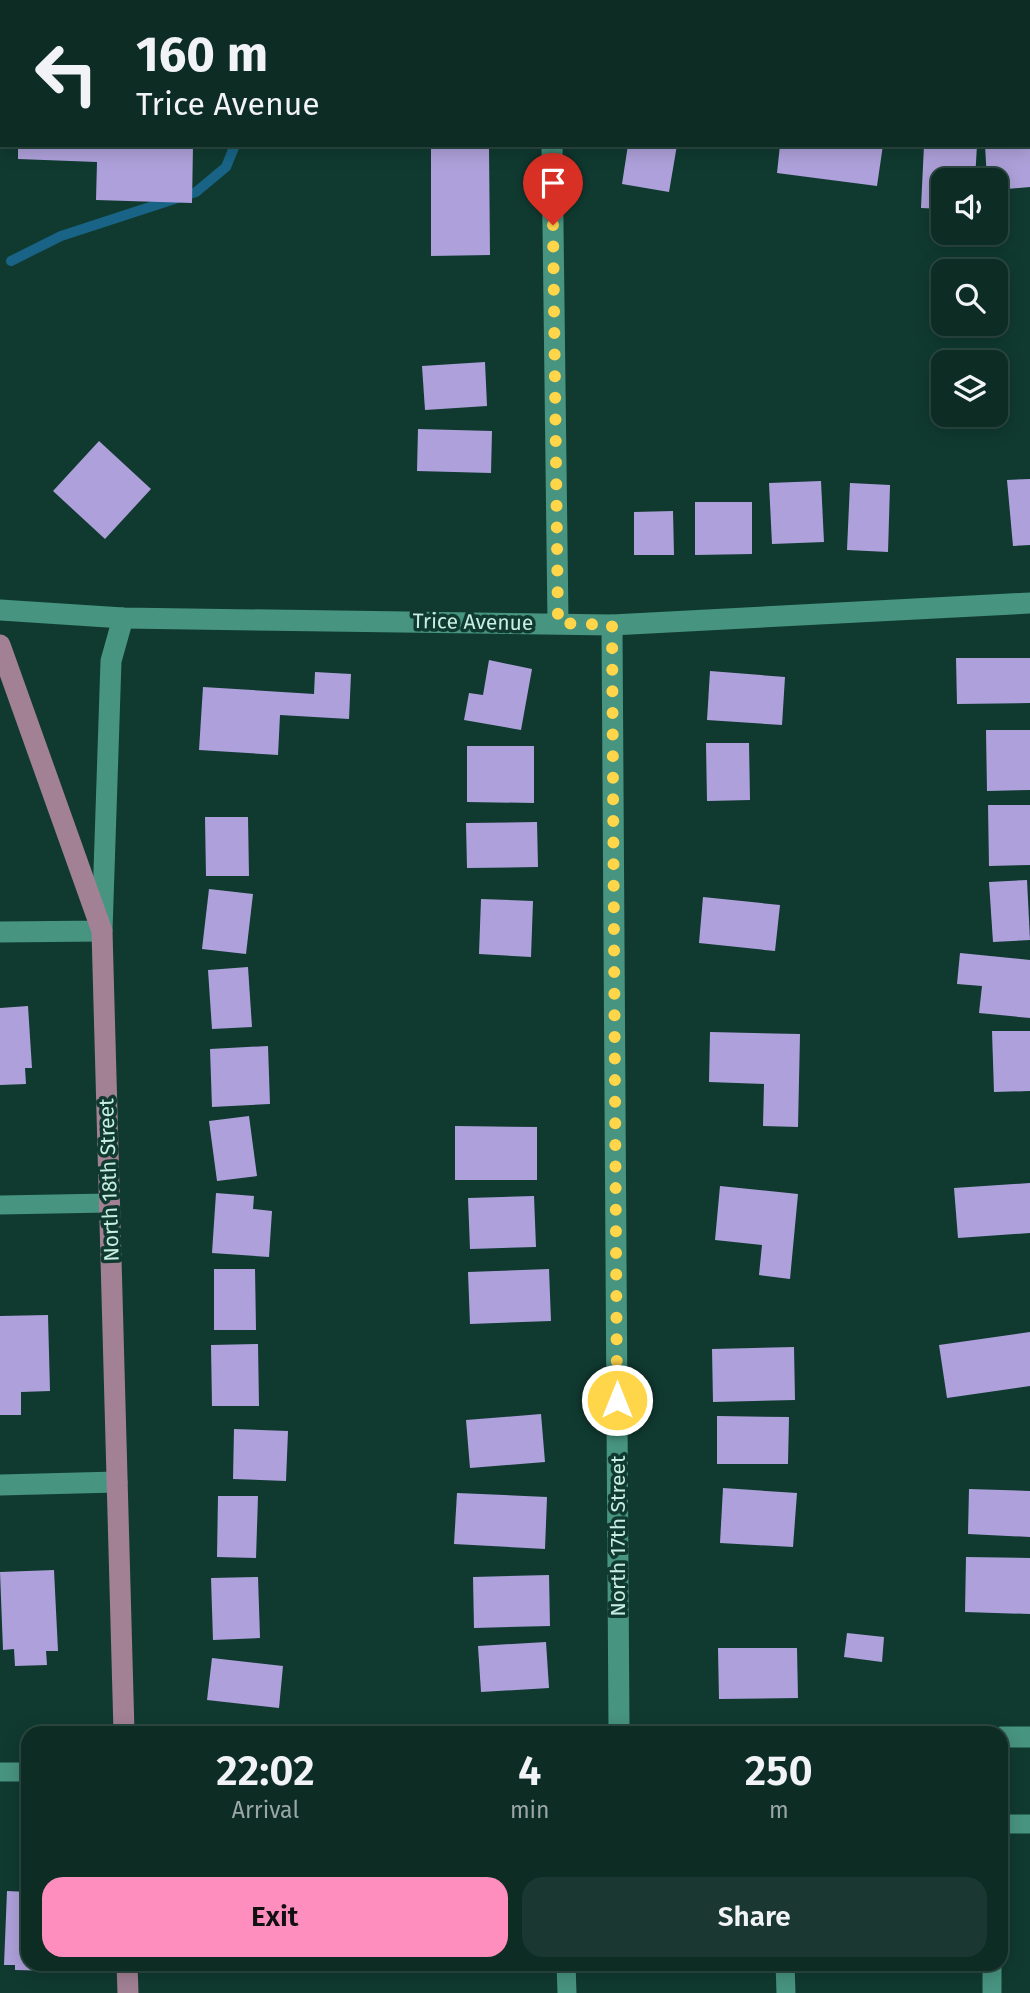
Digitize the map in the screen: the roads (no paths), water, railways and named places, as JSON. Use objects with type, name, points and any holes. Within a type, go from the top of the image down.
[{"type":"main road","name":"North 18th Street","points":[[0,645],[102,931],[124,1726]]},
{"type":"main road","points":[[127,1971],[128,1993]]},
{"type":"street","points":[[552,147],[558,623]]},
{"type":"street","name":"Trice Avenue","points":[[0,610],[123,618],[612,625],[1030,603]]},
{"type":"street","points":[[0,932],[102,931],[111,661],[123,618]]},
{"type":"street","name":"North 17th Street","points":[[612,625],[619,1726]]},
{"type":"street","points":[[0,1485],[117,1482]]},
{"type":"street","points":[[1008,1737],[1030,1737]]},
{"type":"lane","points":[[0,1205],[109,1203]]},
{"type":"lane","points":[[0,1772],[21,1772]]},
{"type":"lane","points":[[1008,1824],[1030,1824]]},
{"type":"lane","points":[[566,1971],[567,1993]]},
{"type":"lane","points":[[785,1971],[786,1993]]},
{"type":"lane","points":[[992,1971],[992,1993]]},
{"type":"waterway","points":[[11,261],[61,236],[196,192],[226,167],[234,147]]}]
